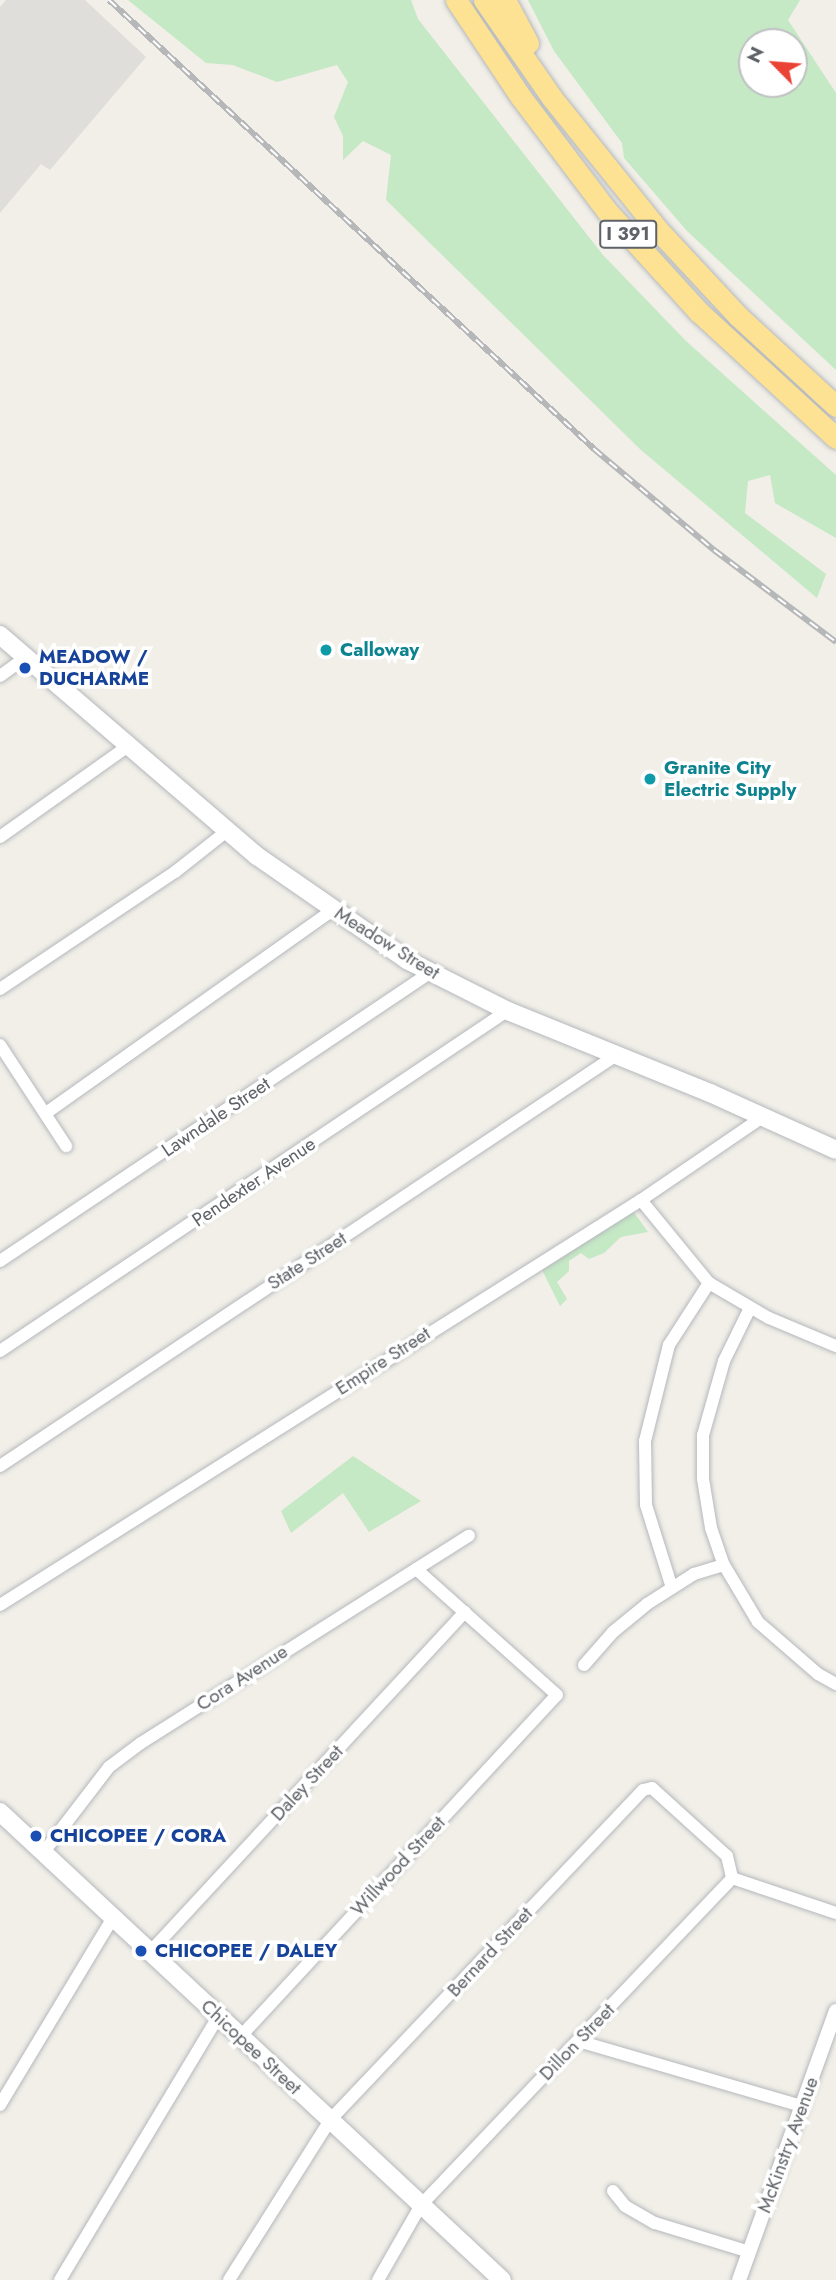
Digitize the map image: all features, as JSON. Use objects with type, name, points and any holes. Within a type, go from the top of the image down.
[{"type":"highway","points":[[447,0],[494,58]]},
{"type":"highway","name":"I 391","points":[[456,0],[494,58],[607,211],[699,312],[836,438]]},
{"type":"highway","name":"I 391","points":[[484,0],[570,122],[659,231],[730,307],[836,405]]},
{"type":"highway","points":[[505,0],[570,122]]},
{"type":"main road","name":"Meadow Street","points":[[0,635],[227,831],[333,910],[431,972],[507,1011],[764,1116],[836,1150]]},
{"type":"main road","name":"Chicopee Street","points":[[0,1812],[502,2280]]},
{"type":"street","points":[[0,676],[24,658]]},
{"type":"street","points":[[0,837],[128,746]]},
{"type":"street","points":[[0,989],[175,872],[227,831]]},
{"type":"street","points":[[46,1113],[333,910]]},
{"type":"street","name":"Lawndale Street","points":[[0,1261],[431,972]]},
{"type":"street","name":"Pendexter Avenue","points":[[0,1351],[507,1011]]},
{"type":"street","points":[[0,1045],[66,1146]]},
{"type":"street","name":"State Street","points":[[0,1466],[615,1056]]},
{"type":"street","name":"Empire Street","points":[[0,1605],[641,1199],[764,1116]]},
{"type":"street","points":[[641,1199],[709,1283],[750,1308],[836,1346]]},
{"type":"street","points":[[672,1588],[646,1505],[645,1441],[669,1345],[709,1283]]},
{"type":"street","points":[[750,1308],[724,1362],[703,1435],[706,1500],[724,1565],[758,1622],[810,1668],[836,1684]]},
{"type":"street","name":"Cora Avenue","points":[[43,1853],[121,1758],[469,1536]]},
{"type":"street","points":[[584,1665],[613,1632],[672,1588],[724,1565]]},
{"type":"street","points":[[416,1569],[464,1612]]},
{"type":"street","name":"Willwood Street","points":[[240,2037],[556,1695],[464,1612]]},
{"type":"street","name":"Daley Street","points":[[149,1953],[464,1612]]},
{"type":"street","name":"Bernard Street","points":[[229,2280],[330,2120],[643,1790],[652,1788],[727,1856],[732,1878]]},
{"type":"street","points":[[732,1878],[836,1913]]},
{"type":"street","name":"Dillon Street","points":[[378,2280],[421,2205],[732,1878]]},
{"type":"street","points":[[0,2105],[113,1918]]},
{"type":"street","name":"McKinstry Avenue","points":[[739,2280],[835,2014]]},
{"type":"street","points":[[60,2280],[218,2017]]},
{"type":"street","points":[[578,2040],[802,2106]]},
{"type":"street","points":[[613,2190],[625,2206],[655,2223],[750,2252]]},
{"type":"shaded area","points":[[6,0],[85,0],[146,57],[50,170],[41,164],[0,213],[0,7]]},
{"type":"green space","points":[[128,0],[411,0],[418,19],[603,255],[686,341],[836,475],[836,538],[775,503],[770,475],[748,481],[745,513],[826,574],[817,598],[641,450],[386,200],[391,155],[363,141],[343,160],[343,136],[334,117],[348,82],[337,65],[277,82],[233,65],[206,63]]},
{"type":"green space","points":[[528,0],[800,0],[788,20],[793,28],[738,28],[738,98],[808,98],[808,50],[836,93],[836,370],[687,231],[624,158],[622,143],[554,51]]},
{"type":"green space","points":[[633,1211],[648,1232],[621,1237],[604,1253],[589,1259],[581,1253],[569,1261],[569,1271],[557,1282],[567,1299],[560,1306],[542,1270]]},
{"type":"green space","points":[[353,1456],[421,1501],[369,1532],[343,1493],[291,1533],[281,1511]]},
{"type":"railway","points":[[109,0],[594,449],[714,550],[836,642]]},
{"type":"place","name":"Calloway","points":[[326,650]]},
{"type":"place","name":"MEADOW / DUCHARME","points":[[25,668]]},
{"type":"place","name":"Granite City Electric Supply","points":[[650,779]]},
{"type":"place","name":"CHICOPEE / CORA","points":[[36,1836]]},
{"type":"place","name":"CHICOPEE / DALEY","points":[[141,1951]]}]
